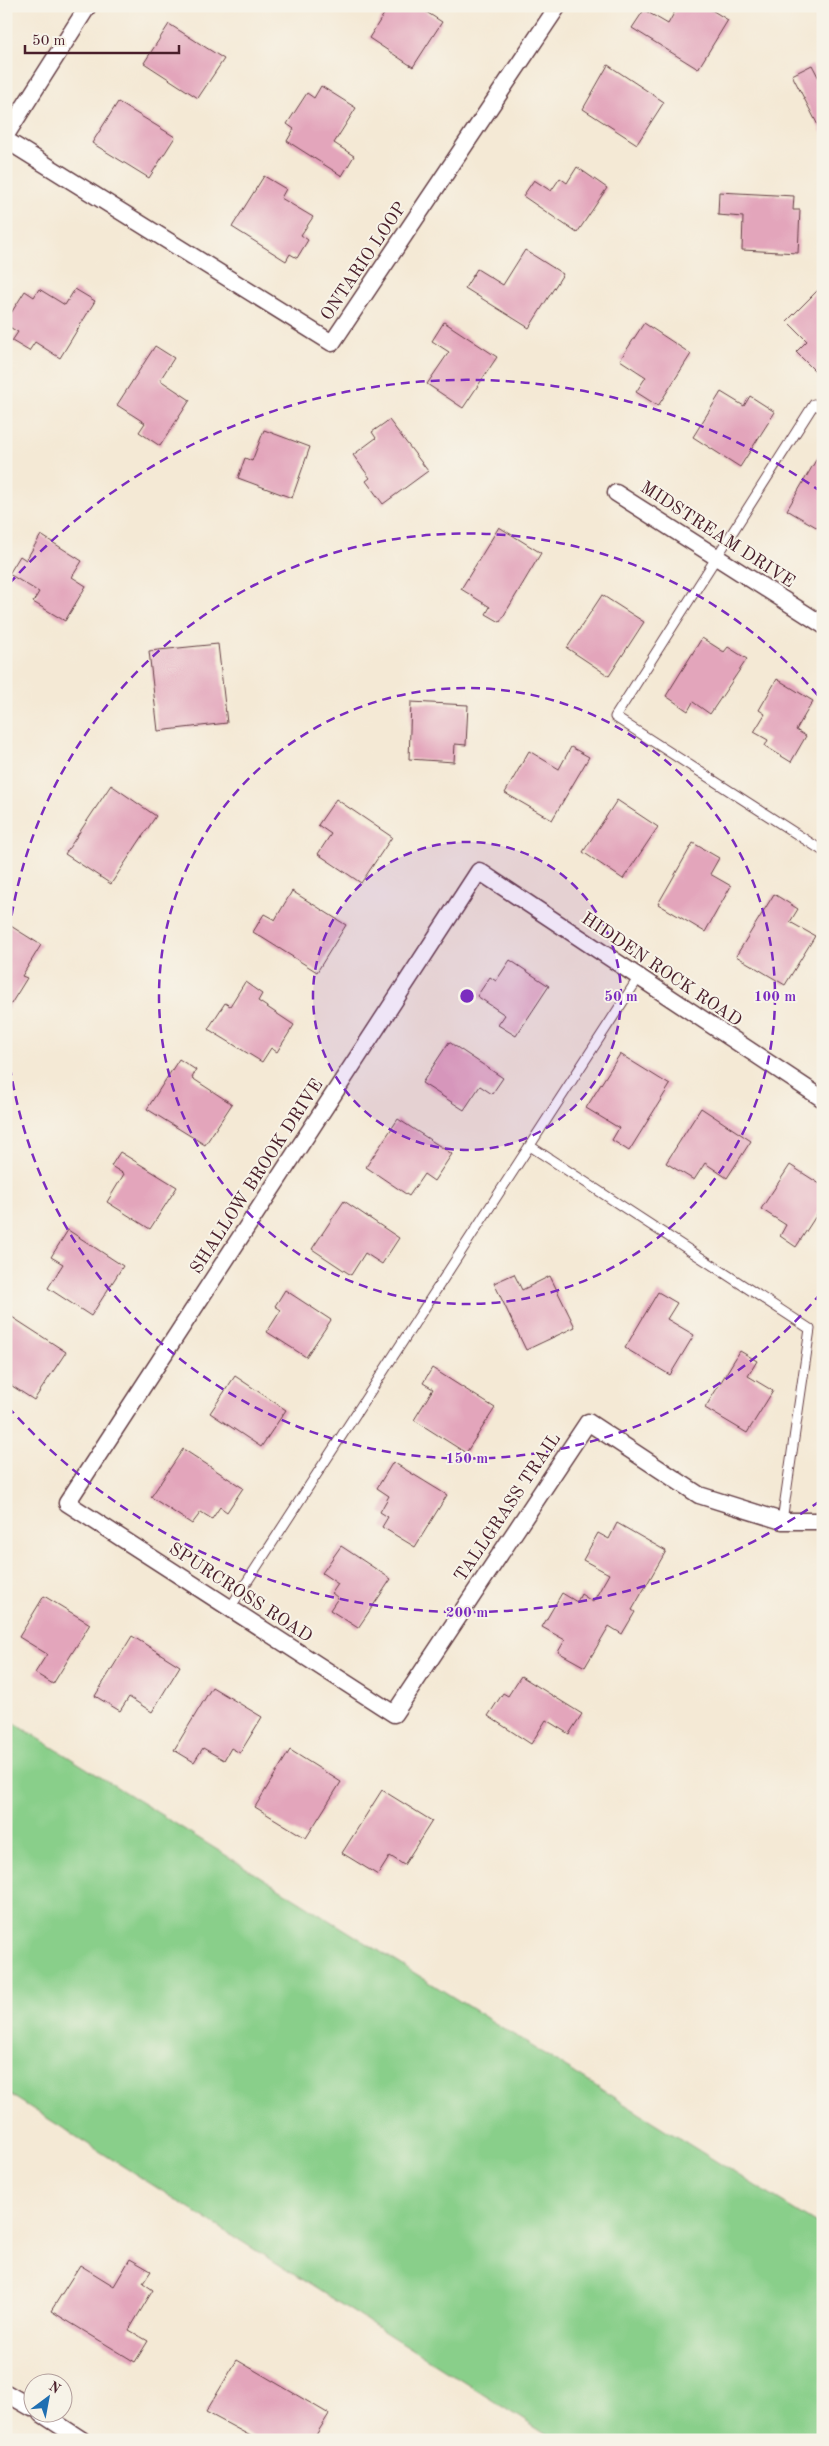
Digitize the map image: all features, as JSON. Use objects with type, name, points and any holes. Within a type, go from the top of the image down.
[{"type":"street","points":[[6,135],[88,6]]},
{"type":"street","name":"ONTARIO LOOP","points":[[6,140],[332,343],[558,6]]},
{"type":"street","name":"MIDSTREAM DRIVE","points":[[616,493],[823,625]]},
{"type":"street","name":"HIDDEN ROCK ROAD","points":[[479,871],[823,1099]]},
{"type":"street","name":"SHALLOW BROOK DRIVE","points":[[67,1503],[479,871]]},
{"type":"street","name":"TALLGRASS TRAIL","points":[[394,1714],[588,1422],[699,1495],[782,1521]]},
{"type":"street","name":"SPURCROSS ROAD","points":[[67,1503],[394,1714]]},
{"type":"street","points":[[782,1521],[823,1521]]},
{"type":"street","points":[[6,2393],[22,2402]]},
{"type":"street","points":[[57,2424],[82,2440]]},
{"type":"lane","points":[[823,409],[814,404],[716,556],[616,717],[823,851]]},
{"type":"lane","points":[[230,1608],[639,977]]},
{"type":"lane","points":[[530,1146],[810,1328],[782,1521]]},
{"type":"green space","points":[[6,1718],[823,2228],[823,2440],[555,2440],[6,2092]]},
{"type":"building","points":[[389,6],[417,6],[442,22],[413,67],[369,38]]},
{"type":"building","points":[[678,6],[705,6],[728,20],[698,69],[632,28],[644,10],[668,24]]},
{"type":"building","points":[[169,24],[224,59],[198,98],[144,63]]},
{"type":"building","points":[[608,65],[664,102],[637,144],[583,109]]},
{"type":"building","points":[[812,65],[823,86],[823,135],[792,75]]},
{"type":"building","points":[[321,86],[356,108],[334,143],[354,156],[342,176],[287,141],[294,129],[287,124],[307,93],[314,98]]},
{"type":"building","points":[[118,102],[175,137],[149,178],[92,143]]},
{"type":"building","points":[[577,167],[607,188],[577,233],[523,196],[534,180],[551,191],[560,178],[567,183]]},
{"type":"building","points":[[264,176],[286,189],[281,198],[313,217],[301,235],[308,240],[297,258],[290,254],[286,261],[232,227]]},
{"type":"building","points":[[719,192],[794,196],[793,210],[800,210],[798,253],[742,250],[743,217],[718,215]]},
{"type":"building","points":[[525,250],[563,274],[529,328],[465,288],[477,269],[503,285]]},
{"type":"building","points":[[823,285],[823,379],[796,352],[807,341],[787,321]]},
{"type":"building","points":[[39,289],[65,305],[75,289],[95,301],[60,358],[35,342],[29,351],[12,341],[18,332],[6,325],[6,321],[25,291],[34,297]]},
{"type":"building","points":[[444,322],[497,357],[463,408],[427,384],[449,352],[432,341]]},
{"type":"building","points":[[644,323],[691,354],[658,406],[636,392],[646,377],[620,360]]},
{"type":"building","points":[[155,346],[174,358],[160,380],[190,400],[160,446],[139,432],[145,423],[117,405]]},
{"type":"building","points":[[721,392],[744,406],[750,396],[775,412],[740,467],[693,437]]},
{"type":"building","points":[[389,420],[428,471],[383,504],[366,481],[370,478],[353,455],[376,438],[372,432]]},
{"type":"building","points":[[264,430],[310,447],[292,498],[238,478],[245,458],[252,461]]},
{"type":"building","points":[[823,448],[823,531],[787,510]]},
{"type":"building","points":[[499,527],[541,553],[500,622],[486,614],[490,607],[461,589]]},
{"type":"building","points":[[41,535],[82,561],[72,577],[86,586],[65,621],[33,602],[39,592],[9,574],[20,556],[26,560]]},
{"type":"building","points":[[602,595],[644,622],[609,676],[567,648]]},
{"type":"building","points":[[702,638],[724,652],[728,647],[747,659],[710,714],[693,702],[688,711],[666,696]]},
{"type":"building","points":[[218,644],[227,723],[158,731],[149,651]]},
{"type":"building","points":[[777,679],[813,701],[796,730],[806,736],[791,762],[765,746],[768,740],[754,732],[765,714],[759,710]]},
{"type":"building","points":[[411,702],[468,705],[466,745],[455,744],[454,762],[409,759]]},
{"type":"building","points":[[571,747],[589,757],[552,820],[505,793],[529,751],[559,769]]},
{"type":"building","points":[[111,785],[156,816],[111,884],[65,854]]},
{"type":"building","points":[[336,799],[392,837],[361,883],[318,854],[331,834],[318,825]]},
{"type":"building","points":[[617,800],[658,827],[623,879],[583,852]]},
{"type":"building","points":[[693,843],[719,858],[710,874],[731,886],[705,932],[658,904]]},
{"type":"building","points":[[292,891],[346,925],[317,972],[253,932],[264,914],[275,920]]},
{"type":"building","points":[[774,894],[798,909],[790,922],[815,936],[785,985],[736,956]]},
{"type":"building","points":[[6,923],[41,945],[22,976],[27,978],[6,1012]]},
{"type":"building","points":[[510,960],[549,986],[516,1036],[498,1025],[505,1015],[477,996],[490,977],[496,981]]},
{"type":"building","points":[[245,982],[262,994],[258,1001],[294,1025],[277,1052],[271,1048],[262,1062],[208,1029],[225,1003],[230,1006]]},
{"type":"building","points":[[449,1042],[503,1078],[492,1094],[480,1086],[464,1110],[422,1083]]},
{"type":"building","points":[[620,1054],[670,1085],[629,1151],[612,1140],[619,1128],[586,1108]]},
{"type":"building","points":[[179,1059],[196,1070],[192,1078],[232,1104],[205,1145],[147,1109]]},
{"type":"building","points":[[701,1108],[751,1141],[727,1178],[705,1163],[694,1180],[666,1163]]},
{"type":"building","points":[[398,1119],[452,1154],[434,1181],[424,1174],[409,1196],[366,1167]]},
{"type":"building","points":[[120,1152],[177,1187],[150,1229],[107,1202],[124,1174],[111,1166]]},
{"type":"building","points":[[790,1165],[823,1186],[823,1205],[796,1247],[780,1236],[786,1225],[761,1209]]},
{"type":"building","points":[[344,1201],[399,1238],[382,1264],[365,1253],[351,1275],[312,1249]]},
{"type":"building","points":[[68,1230],[123,1266],[91,1316],[48,1288],[63,1264],[51,1257]]},
{"type":"building","points":[[514,1274],[522,1290],[550,1276],[575,1327],[526,1350],[494,1283]]},
{"type":"building","points":[[285,1290],[331,1320],[306,1357],[267,1332],[281,1310],[275,1306]]},
{"type":"building","points":[[658,1292],[677,1303],[667,1319],[694,1335],[670,1375],[625,1348]]},
{"type":"building","points":[[12,1317],[66,1352],[34,1400],[6,1382],[6,1325]]},
{"type":"building","points":[[740,1351],[757,1361],[748,1376],[773,1391],[747,1433],[705,1408]]},
{"type":"building","points":[[432,1368],[495,1408],[466,1453],[414,1420],[433,1389],[423,1383]]},
{"type":"building","points":[[235,1376],[286,1410],[261,1447],[210,1413]]},
{"type":"building","points":[[183,1449],[243,1488],[227,1512],[220,1507],[212,1519],[201,1512],[192,1524],[151,1497]]},
{"type":"building","points":[[393,1462],[447,1495],[415,1547],[382,1527],[388,1517],[380,1512],[389,1496],[377,1488]]},
{"type":"building","points":[[617,1523],[666,1551],[632,1610],[635,1612],[622,1634],[609,1626],[585,1667],[558,1652],[565,1640],[542,1627],[562,1593],[577,1602],[581,1594],[593,1602],[609,1574],[583,1560],[598,1533],[609,1539]]},
{"type":"building","points":[[341,1546],[391,1579],[358,1628],[330,1610],[338,1598],[332,1593],[338,1584],[322,1573]]},
{"type":"building","points":[[44,1596],[90,1624],[53,1684],[35,1673],[47,1654],[19,1637]]},
{"type":"building","points":[[132,1636],[180,1666],[152,1712],[129,1697],[120,1711],[95,1696]]},
{"type":"building","points":[[521,1676],[582,1714],[569,1734],[546,1720],[531,1744],[488,1716],[503,1693],[508,1696]]},
{"type":"building","points":[[212,1687],[262,1717],[240,1753],[231,1748],[224,1760],[203,1748],[194,1762],[174,1750]]},
{"type":"building","points":[[290,1750],[341,1782],[306,1838],[255,1807]]},
{"type":"building","points":[[382,1790],[432,1821],[404,1865],[390,1856],[378,1875],[342,1853]]},
{"type":"building","points":[[130,2259],[151,2271],[143,2283],[153,2290],[129,2330],[148,2341],[135,2362],[51,2311],[80,2265],[114,2286]]},
{"type":"building","points":[[237,2360],[329,2414],[313,2440],[258,2440],[206,2412]]}]
